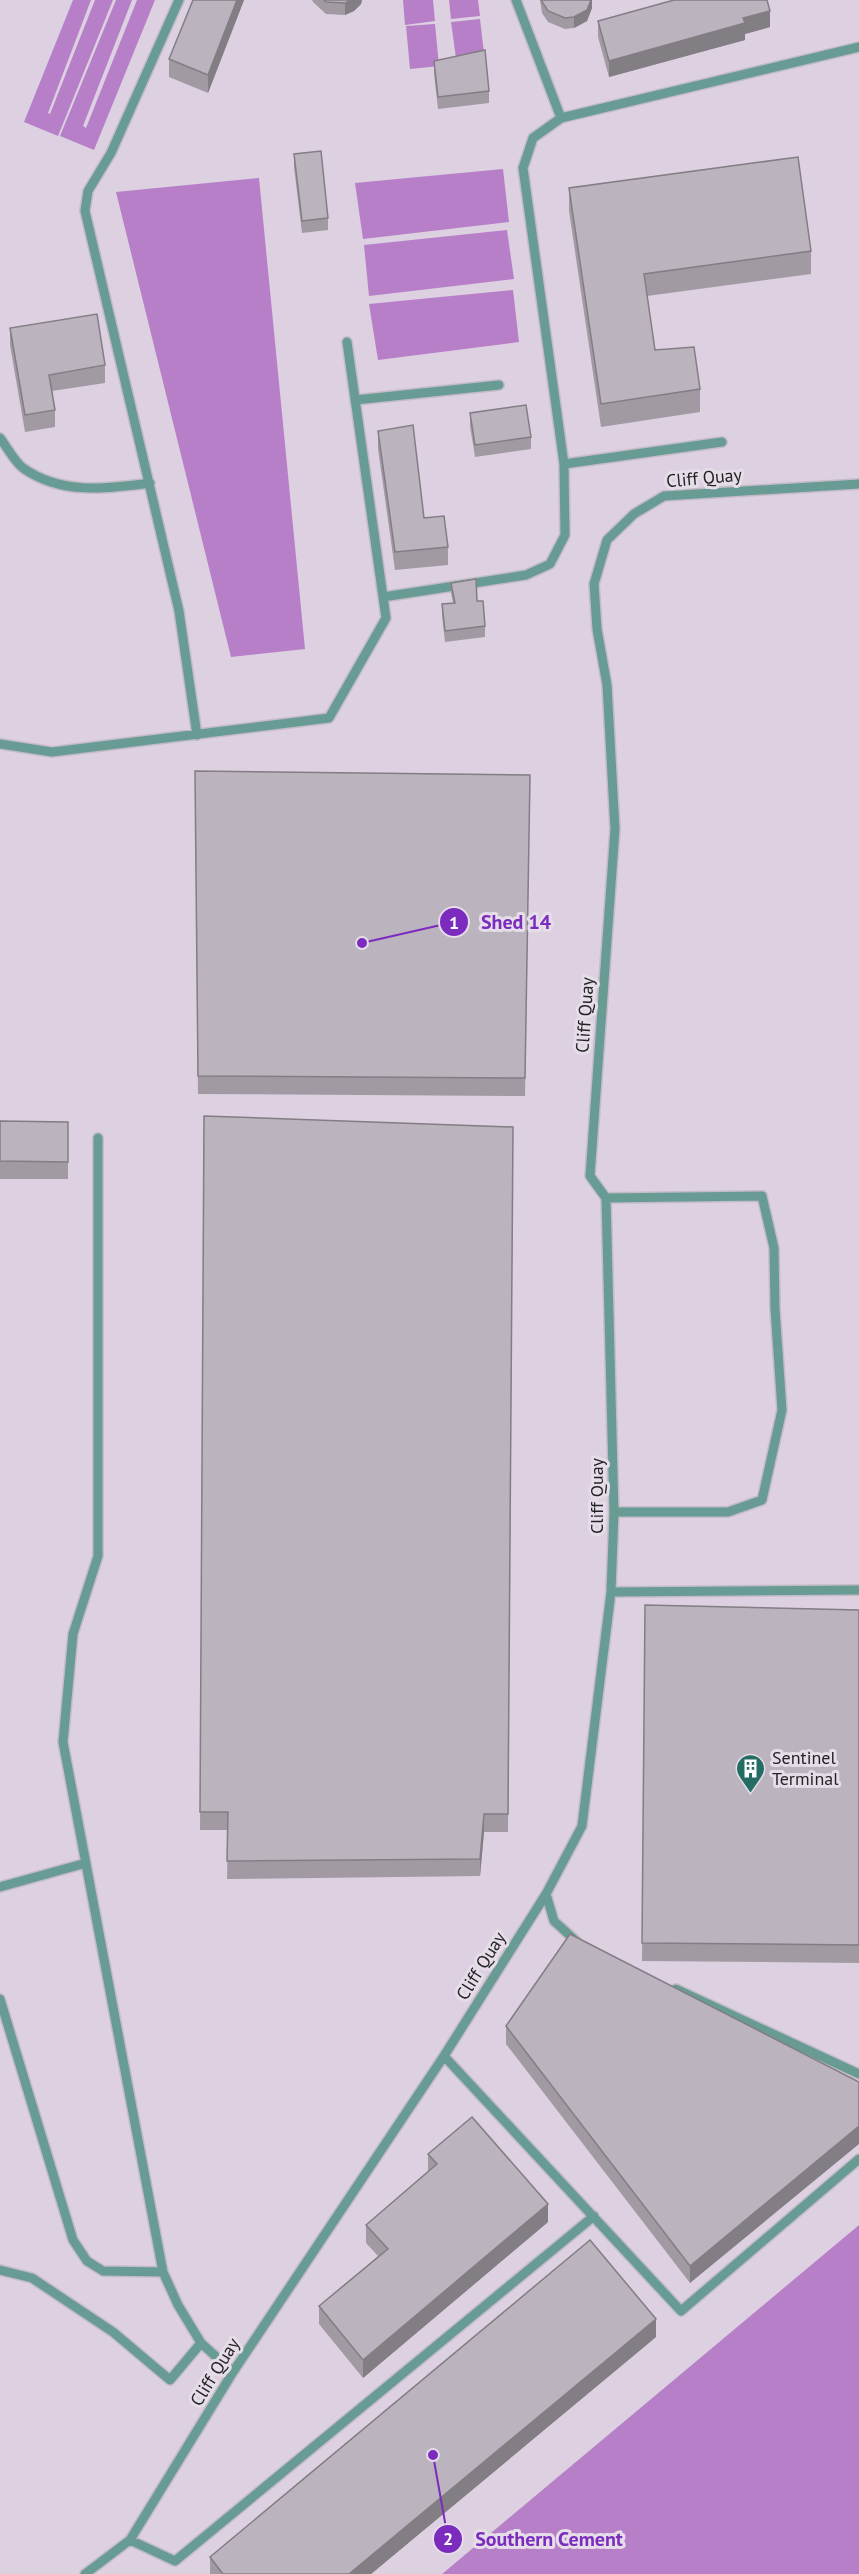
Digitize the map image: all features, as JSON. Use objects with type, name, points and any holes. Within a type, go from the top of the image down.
[{"type":"lane","points":[[179,0],[111,153],[88,191],[85,211],[179,611],[197,735]]},
{"type":"lane","points":[[516,0],[561,118]]},
{"type":"lane","points":[[383,597],[526,575],[550,564],[565,535],[564,464],[523,168],[533,138],[561,118],[859,47]]},
{"type":"lane","points":[[0,744],[52,752],[329,718],[386,618],[347,342]]},
{"type":"lane","points":[[355,400],[499,385]]},
{"type":"lane","points":[[0,438],[21,467],[52,483],[100,489],[150,483]]},
{"type":"lane","points":[[564,464],[722,442]]},
{"type":"lane","name":"Cliff Quay","points":[[85,2574],[130,2540],[233,2372],[444,2056],[546,1894],[582,1826],[611,1593],[615,1512],[606,1198],[590,1176],[615,830],[607,685],[597,629],[594,584],[607,540],[634,514],[664,496],[859,484]]},
{"type":"lane","points":[[98,1138],[98,1556],[73,1634],[63,1742],[163,2272],[178,2306],[201,2343],[233,2372]]},
{"type":"lane","points":[[606,1198],[762,1196],[774,1248],[775,1309],[782,1410],[762,1500],[728,1512],[615,1512]]},
{"type":"lane","points":[[611,1593],[859,1590]]},
{"type":"lane","points":[[0,1887],[86,1863]]},
{"type":"lane","points":[[546,1894],[554,1922],[580,1944],[590,1949]]},
{"type":"lane","points":[[666,1984],[859,2074]]},
{"type":"lane","points":[[0,1999],[73,2240],[87,2260],[103,2271],[163,2272]]},
{"type":"lane","points":[[444,2056],[681,2311],[859,2160]]},
{"type":"lane","points":[[130,2540],[175,2561],[594,2216]]},
{"type":"lane","points":[[0,2270],[32,2278],[113,2332],[170,2380],[201,2343]]},
{"type":"shaded area","points":[[0,0],[859,0],[859,2225],[442,2574],[0,2574]]},
{"type":"shaded area","points":[[73,0],[91,0],[48,113],[50,114],[95,0],[113,0],[58,136],[24,122]]},
{"type":"shaded area","points":[[116,0],[132,0],[83,126],[86,128],[137,0],[155,0],[94,150],[60,136]]},
{"type":"shaded area","points":[[403,0],[433,0],[435,21],[405,25]]},
{"type":"shaded area","points":[[449,0],[478,0],[480,16],[451,19]]},
{"type":"shaded area","points":[[480,19],[485,62],[457,65],[451,22]]},
{"type":"shaded area","points":[[435,24],[439,66],[410,69],[406,26]]},
{"type":"shaded area","points":[[503,169],[509,222],[363,239],[355,183]]},
{"type":"shaded area","points":[[259,178],[305,649],[231,657],[116,192]]},
{"type":"shaded area","points":[[507,230],[514,279],[369,296],[364,245]]},
{"type":"shaded area","points":[[513,290],[519,342],[378,360],[369,304]]},
{"type":"shaded area","points":[[859,2225],[859,2574],[442,2574]]},
{"type":"building","points":[[193,0],[237,0],[208,75],[169,59]]},
{"type":"building","points":[[324,0],[351,0],[345,3]]},
{"type":"building","points":[[541,0],[591,0],[587,10],[574,17],[565,18],[548,11]]},
{"type":"building","points":[[674,0],[767,0],[770,11],[743,18],[745,23],[609,61],[598,21]]},
{"type":"building","points":[[485,50],[489,91],[438,97],[434,61]]},
{"type":"building","points":[[321,151],[328,218],[302,221],[294,154]]},
{"type":"building","points":[[798,157],[811,251],[644,274],[655,350],[694,347],[700,389],[601,404],[569,188]]},
{"type":"building","points":[[97,314],[105,365],[49,375],[55,410],[25,415],[10,328]]},
{"type":"building","points":[[526,405],[531,437],[475,445],[470,413]]},
{"type":"building","points":[[413,425],[424,518],[444,516],[448,547],[395,552],[378,431]]},
{"type":"building","points":[[476,579],[477,601],[483,601],[485,626],[445,631],[442,604],[455,603],[451,583]]},
{"type":"building","points":[[195,771],[530,775],[525,1078],[198,1076]]},
{"type":"building","points":[[204,1116],[513,1127],[508,1814],[484,1814],[480,1859],[227,1861],[228,1812],[200,1812]]},
{"type":"building","points":[[0,1121],[68,1122],[68,1162],[0,1161]]},
{"type":"building","name":"Sentinel Terminal","points":[[645,1605],[859,1610],[859,1945],[642,1943]]},
{"type":"building","points":[[570,1934],[859,2082],[859,2126],[690,2266],[506,2026]]},
{"type":"building","points":[[472,2117],[548,2204],[363,2360],[319,2306],[388,2249],[366,2225],[437,2164],[428,2154]]},
{"type":"building","points":[[590,2240],[656,2319],[349,2574],[223,2574],[210,2557]]},
{"type":"place","name":"Shed 14","points":[[362,943]]},
{"type":"place","name":"Sentinel Terminal","points":[[751,1794]]},
{"type":"place","name":"Southern Cement","points":[[433,2455]]}]
